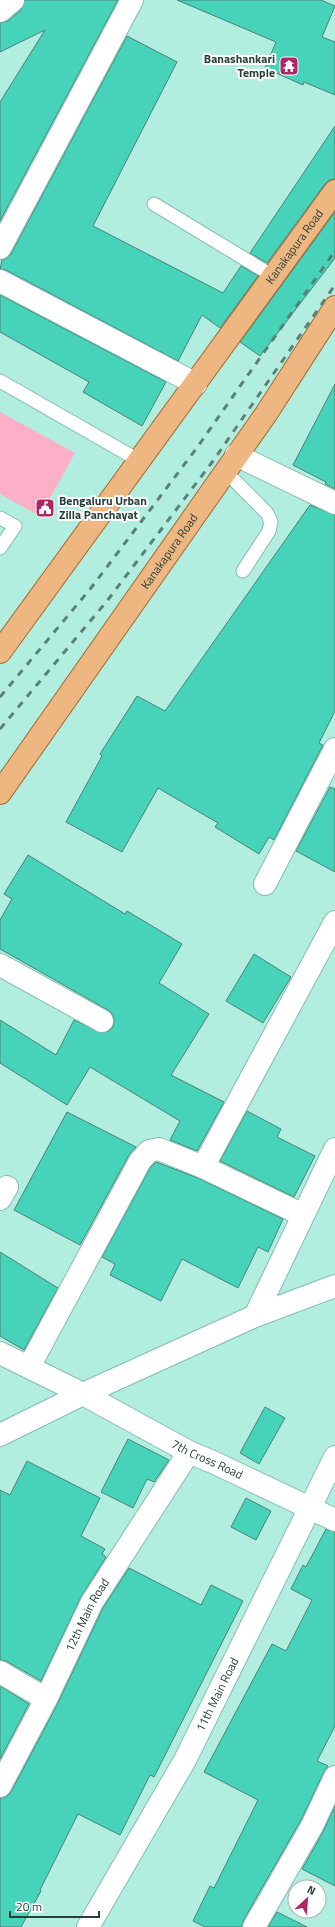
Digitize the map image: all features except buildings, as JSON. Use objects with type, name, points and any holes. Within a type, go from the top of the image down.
[{"type":"main road","name":"Kanakapura Road","points":[[0,652],[196,384],[335,190]]},
{"type":"main road","name":"Kanakapura Road","points":[[0,793],[230,463],[266,414],[335,307]]},
{"type":"street","points":[[0,11],[13,0]]},
{"type":"street","points":[[0,248],[132,0]]},
{"type":"street","points":[[0,281],[196,384]]},
{"type":"street","points":[[230,463],[335,504]]},
{"type":"street","points":[[265,884],[335,749]]},
{"type":"street","points":[[203,1167],[335,922]]},
{"type":"street","points":[[0,965],[102,1021]]},
{"type":"street","points":[[30,1367],[140,1161],[149,1151],[159,1149],[203,1167],[304,1215]]},
{"type":"street","points":[[255,1316],[335,1149]]},
{"type":"street","points":[[0,1449],[6,1432],[83,1394],[255,1316],[335,1286]]},
{"type":"street","name":"7th Cross Road","points":[[0,1353],[83,1394],[189,1452],[335,1520]]},
{"type":"street","name":"12th Main Road","points":[[0,1786],[46,1699],[92,1602],[189,1452]]},
{"type":"street","name":"11th Main Road","points":[[88,1927],[185,1760],[308,1508],[335,1457]]},
{"type":"street","points":[[0,1672],[46,1699]]},
{"type":"street","points":[[254,1927],[312,1826],[335,1777]]},
{"type":"lane","points":[[154,204],[273,276]]},
{"type":"lane","points":[[0,381],[140,461]]},
{"type":"lane","points":[[230,463],[267,513],[271,522],[269,531],[243,571]]},
{"type":"lane","points":[[0,518],[15,526],[0,548]]},
{"type":"shaded area","points":[[0,412],[75,453],[40,516],[0,494]]},
{"type":"railway","points":[[0,697],[91,588],[196,449],[335,251]]},
{"type":"railway","points":[[0,729],[107,601],[213,461],[335,285]]},
{"type":"place","name":"Banashankari Temple","points":[[289,66]]},
{"type":"place","name":"Bengaluru Urban Zilla Panchayat","points":[[45,508]]}]
